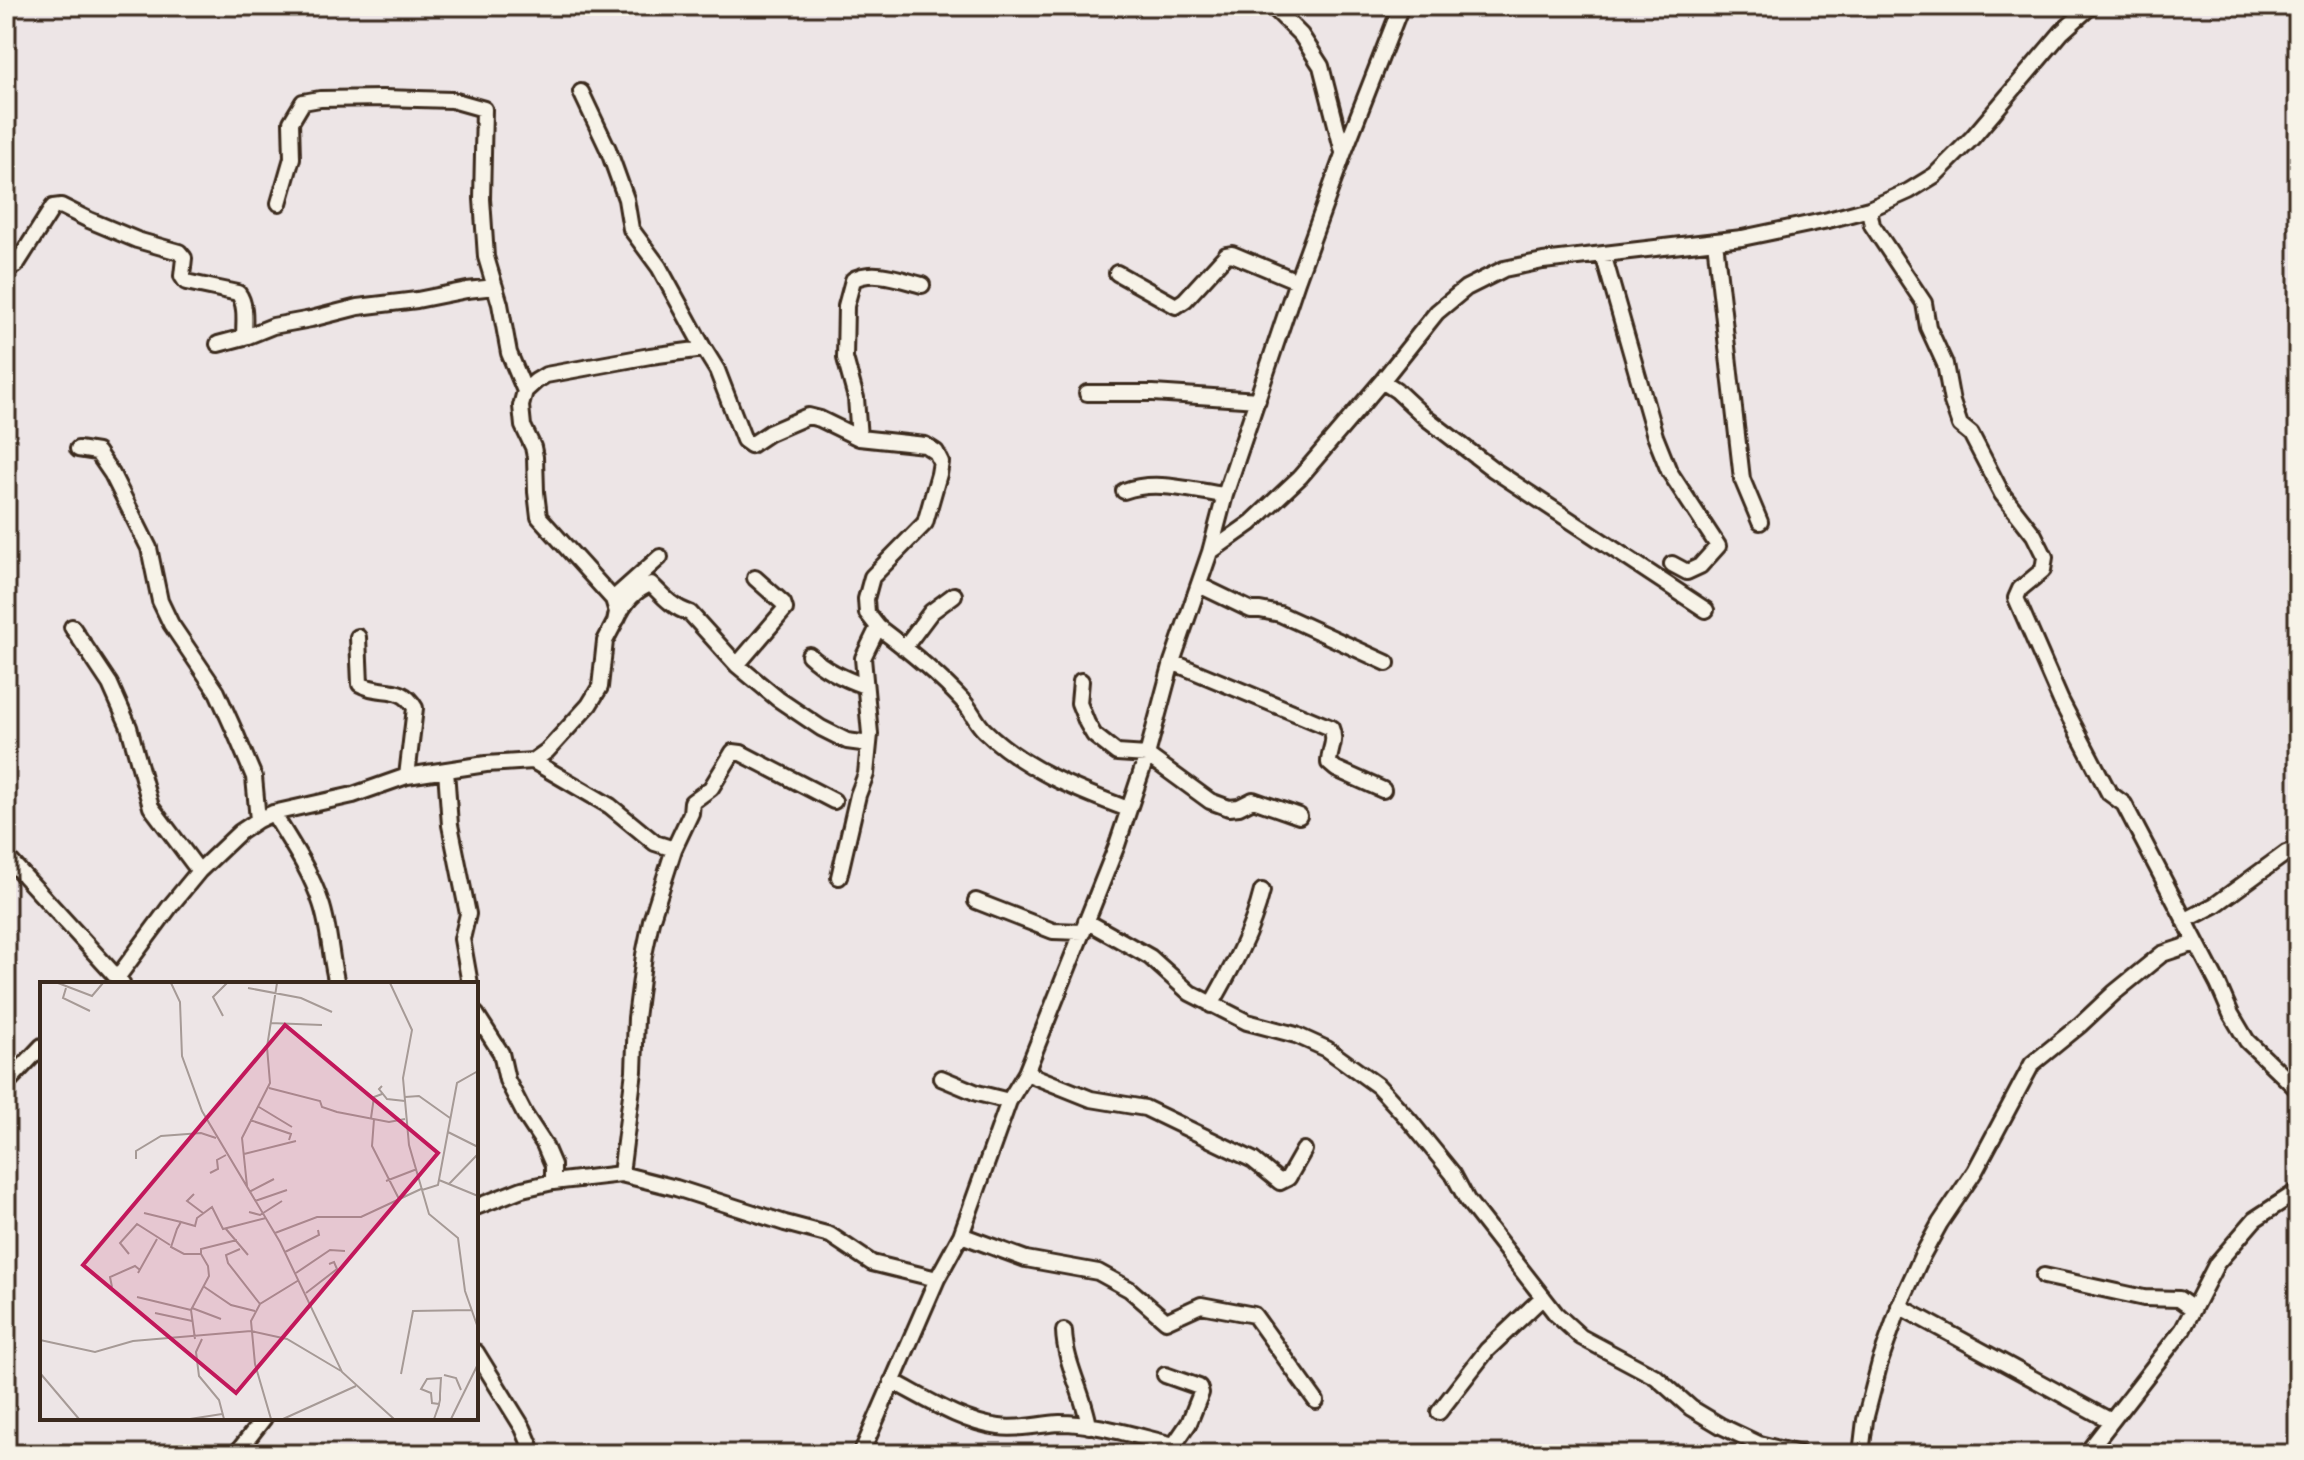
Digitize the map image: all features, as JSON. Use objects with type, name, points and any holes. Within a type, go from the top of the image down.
[{"type":"street","points":[[1272,6],[1301,35],[1321,66],[1344,152]]},
{"type":"street","points":[[861,1454],[937,1279],[961,1235],[1009,1101],[1026,1073],[1117,845],[1147,755],[1172,662],[1210,552],[1225,495],[1297,281],[1401,6]]},
{"type":"street","points":[[1210,552],[1251,523],[1300,477],[1437,312],[1466,288],[1504,269],[1543,261],[1742,238],[1799,226],[1869,209],[1909,191],[1935,175],[1972,138],[2062,32],[2091,6]]},
{"type":"street","points":[[581,92],[608,149],[626,199],[631,229],[659,267],[717,370],[744,440],[751,445],[769,433],[808,416],[859,438],[925,445],[936,452],[941,462],[925,523],[872,577],[866,599],[867,613],[878,627],[964,701],[981,728],[1007,749],[1037,770],[1128,809]]},
{"type":"street","points":[[279,203],[292,158],[291,122],[303,102],[383,98],[452,100],[484,109],[482,199],[486,257],[509,353],[525,391]]},
{"type":"street","points":[[16,265],[53,207],[61,206],[137,240],[179,252],[184,258],[182,276],[186,282],[238,293],[244,306],[244,337]]},
{"type":"street","points":[[1869,209],[1872,225],[1924,303],[1928,327],[1945,364],[1960,425],[1971,434],[2002,494],[2034,535],[2045,557],[2043,570],[2020,589],[2016,598],[2061,701],[2109,793],[2124,804],[2247,1041],[2298,1090]]},
{"type":"street","points":[[1715,241],[1742,479],[1760,522]]},
{"type":"street","points":[[1117,273],[1176,306],[1226,255],[1232,254],[1297,281]]},
{"type":"street","points":[[1603,254],[1655,436],[1669,471],[1718,546],[1700,566],[1687,572],[1672,564]]},
{"type":"street","points":[[859,438],[856,398],[845,358],[846,306],[853,280],[862,275],[880,275],[922,285]]},
{"type":"street","points":[[218,344],[273,326],[358,307],[495,287]]},
{"type":"street","points":[[615,622],[617,612],[613,599],[539,517],[535,457],[523,426],[521,406],[525,391],[546,375],[704,349]]},
{"type":"street","points":[[1382,381],[1494,470],[1706,610]]},
{"type":"street","points":[[1087,393],[1153,393],[1258,400]]},
{"type":"street","points":[[78,449],[97,452],[112,474],[149,548],[160,601],[171,624],[217,692],[254,777],[258,820]]},
{"type":"street","points":[[1124,491],[1164,485],[1225,495]]},
{"type":"street","points":[[613,599],[660,557]]},
{"type":"street","points":[[737,665],[785,609],[783,603],[755,578]]},
{"type":"street","points":[[533,761],[547,751],[589,705],[600,687],[605,641],[624,604],[651,584],[668,601],[690,613],[737,665],[778,699],[821,728],[847,741],[869,744]]},
{"type":"street","points":[[1199,585],[1251,610],[1280,614],[1387,663]]},
{"type":"street","points":[[904,648],[931,612],[954,595]]},
{"type":"street","points":[[72,627],[110,684],[129,727],[151,807],[199,871]]},
{"type":"street","points":[[839,877],[858,795],[866,774],[869,744],[863,658],[878,627]]},
{"type":"street","points":[[358,637],[360,684],[368,689],[401,692],[413,702],[415,708],[407,776]]},
{"type":"street","points":[[809,655],[844,679],[865,686]]},
{"type":"street","points":[[1172,662],[1331,728],[1334,744],[1329,763],[1383,790]]},
{"type":"street","points":[[1081,681],[1079,703],[1094,735],[1117,753],[1147,755],[1210,801],[1229,808],[1253,800],[1299,816]]},
{"type":"street","points":[[621,1174],[644,955],[651,921],[674,849],[691,813],[692,802],[711,788],[733,752],[741,753],[834,801]]},
{"type":"street","points":[[6,856],[120,981],[171,905],[199,871],[240,832],[273,813],[353,795],[407,776],[498,762],[533,761],[610,806],[655,843],[674,849]]},
{"type":"street","points":[[446,770],[450,825],[468,914],[462,939],[470,982]]},
{"type":"street","points":[[273,813],[306,866],[321,904],[337,982]]},
{"type":"street","points":[[2184,921],[2215,905],[2286,853],[2298,849]]},
{"type":"street","points":[[1211,1005],[1239,955],[1258,910],[1262,891]]},
{"type":"street","points":[[976,901],[1053,931],[1085,927],[1150,957],[1190,993],[1211,1005],[1247,1022],[1296,1035],[1327,1049],[1378,1086],[1410,1121],[1556,1314],[1581,1337],[1656,1377],[1691,1408],[1738,1434],[1759,1444],[1800,1454]]},
{"type":"street","points":[[1861,1454],[1865,1420],[1899,1306],[1934,1234],[1975,1171],[2032,1064],[2162,954],[2195,943]]},
{"type":"street","points":[[478,1017],[501,1053],[507,1080],[544,1144],[553,1165],[553,1182]]},
{"type":"street","points":[[6,1084],[40,1048]]},
{"type":"street","points":[[1026,1073],[1091,1099],[1145,1108],[1253,1160],[1280,1182],[1288,1178],[1304,1150]]},
{"type":"street","points":[[941,1078],[977,1093],[1009,1101]]},
{"type":"street","points":[[478,1206],[522,1189],[553,1182],[621,1174],[830,1235],[872,1263],[937,1279]]},
{"type":"street","points":[[2086,1454],[2183,1329],[2217,1263],[2255,1219],[2298,1191]]},
{"type":"street","points":[[961,1235],[1026,1259],[1098,1272],[1129,1289],[1166,1321],[1201,1305],[1254,1315],[1316,1401]]},
{"type":"street","points":[[2044,1276],[2144,1298],[2179,1299],[2193,1309]]},
{"type":"street","points":[[1439,1412],[1487,1350],[1543,1297]]},
{"type":"street","points":[[1899,1306],[2111,1421]]},
{"type":"street","points":[[1064,1331],[1065,1347],[1089,1426]]},
{"type":"street","points":[[478,1355],[523,1428],[534,1454]]},
{"type":"street","points":[[892,1381],[983,1424],[1001,1428],[1061,1423],[1089,1426],[1174,1450],[1201,1393],[1199,1387],[1165,1375]]},
{"type":"street","points":[[236,1454],[262,1420]]}]
